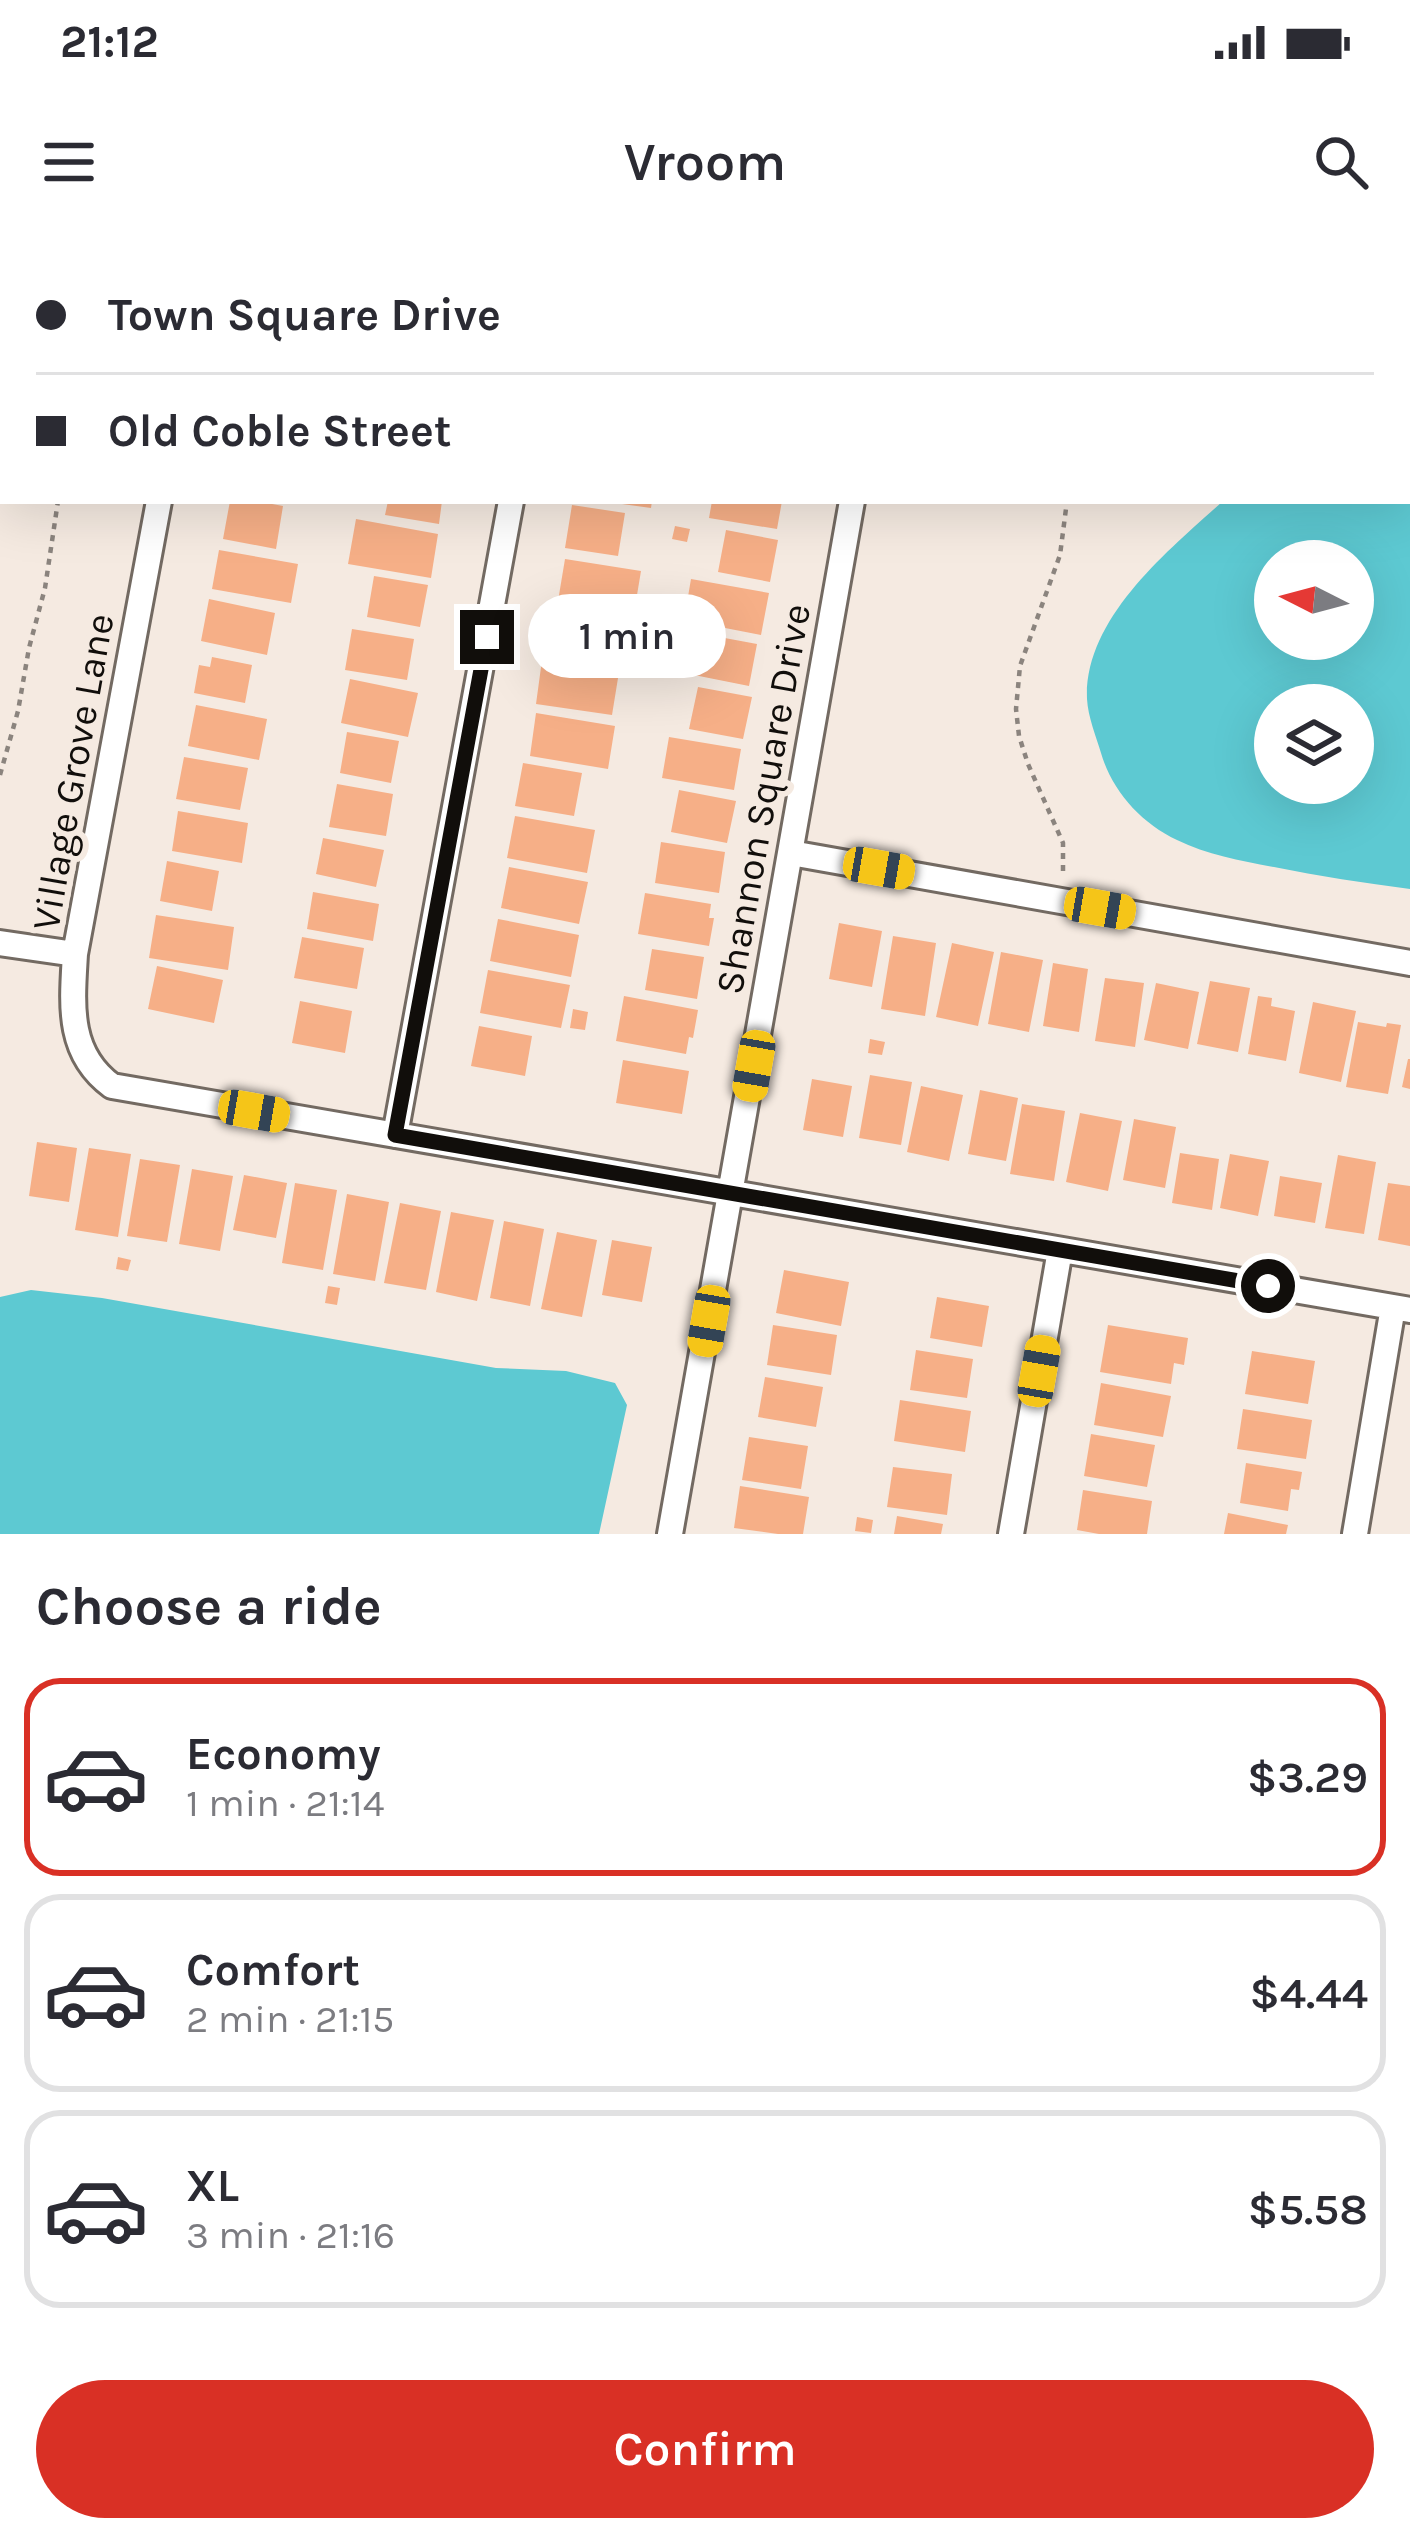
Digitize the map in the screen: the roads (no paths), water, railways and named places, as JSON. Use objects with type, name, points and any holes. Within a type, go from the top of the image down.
[{"type":"street","name":"Village Grove Lane","points":[[159,504],[75,954],[72,1012],[84,1055],[95,1074],[112,1086],[395,1135]]},
{"type":"street","points":[[510,504],[395,1135],[1402,1308],[1355,1534]]},
{"type":"street","name":"Shannon Square Drive","points":[[670,1534],[851,504]]},
{"type":"street","points":[[790,853],[1410,963]]},
{"type":"street","points":[[0,944],[75,954]]},
{"type":"street","points":[[1011,1534],[1060,1250]]},
{"type":"water","points":[[1220,504],[1410,504],[1410,889],[1200,850],[1140,815],[1112,780],[1087,699],[1099,641],[1134,588]]},
{"type":"water","points":[[31,1290],[102,1298],[496,1368],[566,1371],[615,1383],[627,1405],[599,1534],[0,1534],[0,1297]]}]
